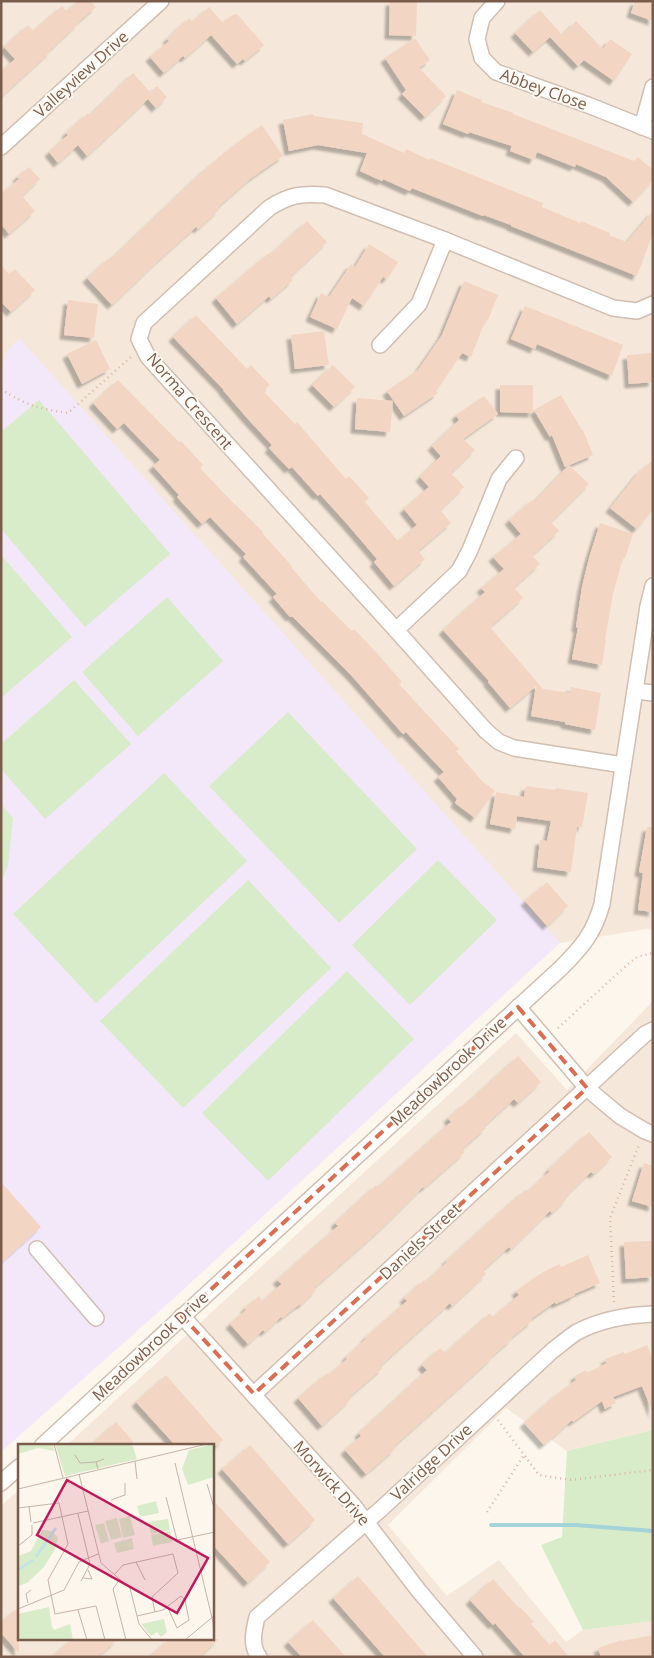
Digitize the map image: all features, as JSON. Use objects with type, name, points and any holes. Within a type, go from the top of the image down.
[{"type":"street","name":"Valleyview Drive","points":[[1,147],[161,1]]},
{"type":"street","name":"Abbey Close","points":[[497,1],[482,18],[477,39],[482,58],[496,72],[588,105],[647,129],[653,87]]},
{"type":"street","name":"Norma Crescent","points":[[623,765],[514,748],[499,742],[486,731],[148,357],[139,339],[144,323],[269,208],[293,196],[310,194],[325,195],[445,240],[613,308],[637,311],[653,304]]},
{"type":"street","points":[[380,345],[419,304],[445,240]]},
{"type":"street","points":[[396,630],[459,571],[470,550],[499,480],[516,458]]},
{"type":"street","name":"Meadowbrook Drive","points":[[44,1444],[576,953],[594,928],[602,904],[648,606],[653,586]]},
{"type":"street","points":[[635,691],[653,693]]},
{"type":"street","points":[[518,1007],[587,1088],[620,1116],[653,1134]]},
{"type":"street","name":"Daniels Street","points":[[254,1394],[645,1034],[653,1030]]},
{"type":"street","points":[[37,1249],[96,1318]]},
{"type":"street","name":"Valridge Drive","points":[[258,1657],[253,1635],[258,1617],[552,1351],[577,1332],[616,1319],[653,1314]]},
{"type":"street","name":"Morwick Drive","points":[[182,1316],[366,1521],[419,1591],[475,1657]]},
{"type":"street","points":[[1,1484],[18,1468]]},
{"type":"path","points":[[1,388],[24,403],[68,414],[128,359],[144,348]]},
{"type":"path","points":[[558,1028],[637,957],[653,953]]},
{"type":"path","points":[[614,1302],[610,1218],[638,1145]]},
{"type":"path","points":[[490,1409],[539,1475],[571,1480],[653,1470]]},
{"type":"path","points":[[487,1512],[524,1455]]},
{"type":"highlighted area","points":[[518,1007],[587,1088],[254,1394],[182,1316]]},
{"type":"shaded area","points":[[1,1],[653,1],[653,928],[560,943],[6,353],[1,375]]},
{"type":"shaded area","points":[[19,338],[560,943],[173,1299],[1,1452],[1,375],[6,353]]},
{"type":"shaded area","points":[[653,1001],[653,1430],[567,1451],[506,1408],[388,1525],[447,1596],[499,1560],[566,1642],[583,1630],[653,1621],[653,1657],[1,1657],[1,1506],[18,1491],[18,1640],[214,1640],[214,1444],[68,1444],[516,1033],[567,1090]]},
{"type":"green space","points":[[39,400],[170,554],[85,627],[1,529],[1,432]]},
{"type":"green space","points":[[1,555],[72,637],[1,698]]},
{"type":"green space","points":[[167,597],[223,661],[138,736],[82,672]]},
{"type":"green space","points":[[74,680],[131,744],[45,819],[1,769],[1,744]]},
{"type":"green space","points":[[288,712],[417,849],[339,923],[209,786]]},
{"type":"green space","points":[[164,773],[247,861],[96,1003],[13,914]]},
{"type":"green space","points":[[1,804],[13,818],[8,865],[1,883]]},
{"type":"green space","points":[[438,860],[497,920],[410,1005],[352,945]]},
{"type":"green space","points":[[248,880],[331,968],[183,1108],[100,1021]]},
{"type":"green space","points":[[347,971],[414,1039],[268,1181],[202,1113]]},
{"type":"green space","points":[[653,1430],[653,1621],[583,1630],[541,1545],[562,1537],[567,1451]]},
{"type":"building","points":[[78,1],[90,1],[96,7],[1,97],[1,72],[15,59],[4,47],[28,25],[33,31],[62,6],[67,11]]},
{"type":"building","points":[[390,1],[417,2],[416,36],[389,35]]},
{"type":"building","points":[[635,1],[653,1],[653,21],[631,13]]},
{"type":"building","points":[[209,7],[223,23],[232,15],[237,14],[264,45],[245,61],[243,59],[237,64],[211,35],[185,58],[183,56],[164,73],[150,57],[169,41],[167,39],[189,18],[192,22]]},
{"type":"building","points":[[540,10],[562,35],[576,21],[603,49],[610,39],[632,54],[614,81],[584,60],[578,66],[550,37],[533,52],[515,33]]},
{"type":"building","points":[[415,38],[430,60],[419,68],[446,96],[425,117],[402,94],[406,90],[385,58]]},
{"type":"building","points":[[133,73],[150,92],[157,86],[167,97],[156,108],[148,99],[87,156],[78,145],[58,163],[49,152],[68,135],[66,133],[88,113],[90,115]]},
{"type":"building","points":[[457,90],[482,100],[481,102],[514,113],[634,161],[638,157],[653,170],[653,180],[633,202],[606,177],[576,164],[575,167],[537,152],[534,160],[510,151],[512,146],[469,132],[468,134],[443,124]]},
{"type":"building","points":[[313,114],[314,116],[363,123],[362,134],[404,153],[406,149],[543,203],[542,207],[580,223],[581,221],[627,242],[653,211],[653,233],[637,276],[511,225],[412,188],[410,191],[383,179],[382,181],[360,171],[367,153],[318,145],[289,151],[283,120]]},
{"type":"building","points":[[262,125],[283,156],[250,179],[217,208],[219,210],[198,229],[196,227],[112,305],[87,278],[109,258],[110,260],[202,172]]},
{"type":"building","points":[[29,167],[40,179],[22,196],[35,211],[9,234],[1,224],[1,194],[19,179],[17,177]]},
{"type":"building","points":[[307,221],[327,242],[290,277],[293,280],[271,299],[269,296],[237,324],[216,298],[269,253],[270,255]]},
{"type":"building","points":[[369,244],[398,262],[387,279],[383,277],[364,306],[352,298],[337,329],[310,317],[321,293],[329,297],[351,264],[355,267]]},
{"type":"building","points":[[1,265],[9,274],[15,269],[35,290],[11,312],[1,302]]},
{"type":"building","points":[[464,281],[498,295],[488,320],[486,319],[471,357],[462,353],[436,391],[438,393],[404,416],[387,391],[418,370],[442,335]]},
{"type":"building","points":[[68,300],[98,304],[94,338],[64,335]]},
{"type":"building","points":[[525,306],[623,345],[612,376],[537,344],[535,349],[511,339]]},
{"type":"building","points":[[196,315],[247,369],[251,365],[270,385],[263,391],[295,424],[297,422],[346,479],[349,476],[369,498],[365,502],[398,541],[417,525],[404,509],[429,487],[420,477],[441,456],[432,446],[459,420],[456,415],[484,396],[498,414],[463,439],[475,450],[451,473],[464,487],[440,510],[451,523],[418,551],[425,559],[394,586],[374,562],[377,559],[348,525],[320,494],[318,496],[292,467],[289,469],[269,448],[272,445],[224,390],[173,337]]},
{"type":"building","points":[[324,331],[329,365],[295,369],[291,335]]},
{"type":"building","points":[[96,340],[110,369],[82,384],[67,354]]},
{"type":"building","points":[[653,353],[653,382],[629,384],[627,355]]},
{"type":"building","points":[[333,365],[355,387],[334,407],[312,385]]},
{"type":"building","points":[[118,380],[203,465],[200,468],[263,532],[321,602],[352,631],[354,629],[376,652],[402,682],[399,684],[459,749],[456,751],[482,781],[495,791],[475,818],[455,803],[457,799],[438,777],[444,772],[406,732],[403,734],[351,675],[292,616],[290,617],[273,597],[277,594],[243,557],[246,554],[210,517],[202,524],[177,497],[179,495],[153,466],[160,460],[124,423],[117,429],[93,403]]},
{"type":"building","points":[[500,385],[533,385],[533,413],[500,412]]},
{"type":"building","points":[[561,395],[583,430],[593,455],[565,467],[552,435],[550,437],[534,410]]},
{"type":"building","points":[[357,398],[393,401],[390,432],[355,429]]},
{"type":"building","points":[[653,460],[653,509],[637,529],[610,508],[639,472]]},
{"type":"building","points":[[569,465],[589,484],[551,522],[559,531],[532,555],[540,564],[514,587],[523,598],[490,627],[543,689],[570,693],[571,687],[601,693],[595,730],[531,716],[536,686],[510,708],[489,681],[443,630],[485,592],[481,588],[504,569],[493,557],[521,534],[509,520],[532,500],[534,502]]},
{"type":"building","points":[[600,523],[633,534],[625,558],[623,558],[613,594],[602,665],[572,659],[578,628],[576,627],[582,587]]},
{"type":"building","points":[[526,786],[588,793],[582,827],[577,827],[571,872],[537,867],[540,840],[547,841],[551,821],[517,816],[515,829],[490,824],[496,792],[524,797]]},
{"type":"building","points":[[647,827],[653,827],[653,912],[638,910],[643,873],[639,872]]},
{"type":"building","points":[[547,882],[568,906],[547,926],[525,901]]},
{"type":"building","points":[[518,1056],[541,1082],[518,1103],[514,1099],[484,1126],[486,1128],[462,1149],[465,1152],[423,1187],[382,1228],[314,1288],[316,1290],[301,1305],[281,1317],[265,1332],[263,1330],[248,1344],[230,1324],[246,1310],[245,1308],[259,1296],[262,1301],[282,1284],[277,1280],[338,1226],[335,1223],[376,1185],[378,1187],[451,1122],[448,1118]]},
{"type":"building","points":[[589,1132],[612,1157],[594,1174],[591,1172],[565,1197],[567,1199],[552,1213],[550,1211],[511,1249],[509,1247],[483,1270],[486,1274],[452,1306],[450,1303],[380,1366],[383,1368],[349,1397],[351,1399],[322,1426],[298,1398],[327,1373],[329,1375],[347,1359],[346,1357],[365,1338],[407,1301],[404,1298],[424,1280],[426,1282],[446,1261],[525,1190],[527,1192]]},
{"type":"building","points":[[644,1163],[653,1166],[653,1207],[632,1201]]},
{"type":"building","points":[[1,1182],[41,1227],[1,1263]]},
{"type":"building","points":[[653,1241],[653,1277],[626,1279],[624,1242]]},
{"type":"building","points":[[588,1255],[600,1283],[556,1304],[555,1302],[531,1319],[532,1321],[511,1338],[492,1358],[393,1447],[395,1449],[366,1474],[345,1450],[361,1436],[359,1433],[427,1370],[422,1365],[440,1348],[445,1353],[490,1313],[493,1317],[519,1295],[516,1291],[540,1274],[559,1264],[561,1267]]},
{"type":"building","points":[[647,1345],[653,1360],[653,1413],[642,1386],[613,1397],[616,1403],[605,1409],[602,1401],[573,1422],[572,1420],[544,1445],[524,1423],[576,1380],[575,1376],[586,1370],[587,1373],[607,1363],[605,1359],[624,1352],[625,1354]]},
{"type":"building","points":[[166,1375],[223,1440],[217,1446],[214,1446],[214,1444],[174,1444],[136,1402]]},
{"type":"building","points":[[116,1422],[135,1444],[92,1444]]},
{"type":"building","points":[[250,1445],[315,1520],[288,1544],[222,1469]]},
{"type":"building","points":[[214,1501],[270,1562],[248,1583],[214,1546]]},
{"type":"building","points":[[358,1576],[428,1657],[385,1657],[333,1598]]},
{"type":"building","points":[[493,1579],[534,1622],[531,1624],[550,1645],[555,1640],[569,1657],[525,1657],[495,1623],[493,1625],[470,1600]]},
{"type":"building","points":[[18,1608],[19,1653],[1,1633],[1,1622]]},
{"type":"building","points":[[313,1620],[346,1657],[302,1657],[288,1642]]},
{"type":"building","points":[[653,1635],[653,1657],[601,1657],[598,1648],[622,1640]]},
{"type":"building","points":[[219,1639],[199,1657],[150,1657],[168,1640]]},
{"type":"building","points":[[71,1640],[117,1640],[98,1657],[52,1657]]},
{"type":"waterway","points":[[491,1525],[576,1525],[653,1531]]}]
